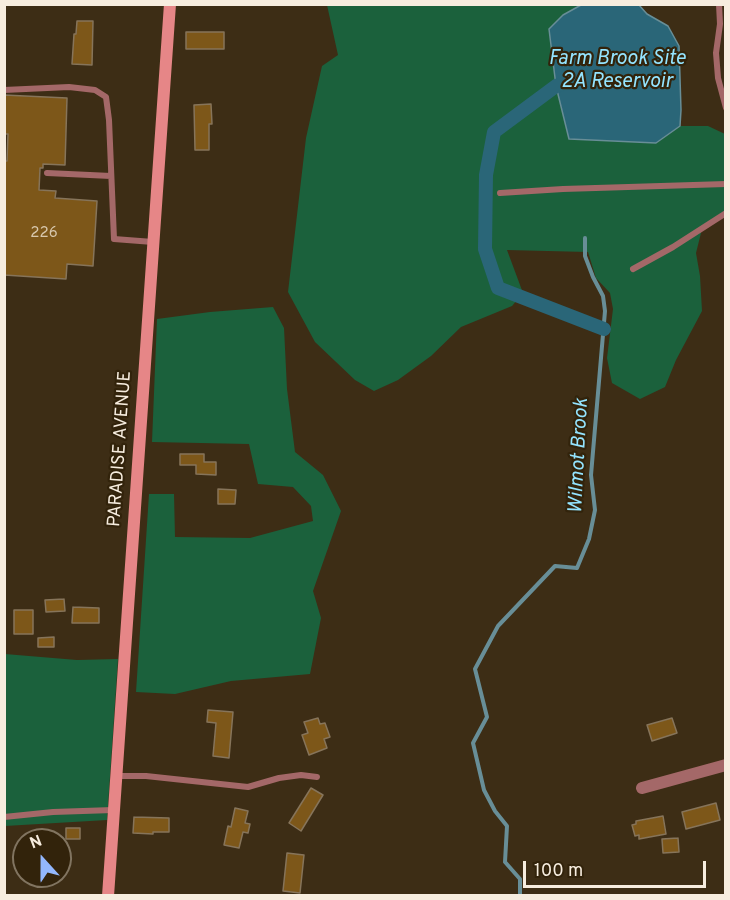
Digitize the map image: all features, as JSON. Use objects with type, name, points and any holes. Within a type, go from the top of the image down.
[{"type":"street","name":"PARADISE AVENUE","points":[[108,896],[170,4]]},
{"type":"street","points":[[642,788],[726,765]]},
{"type":"lane","points":[[719,4],[717,69],[726,108]]},
{"type":"lane","points":[[4,90],[69,87],[95,90],[106,98],[114,239],[153,242]]},
{"type":"lane","points":[[47,173],[111,176]]},
{"type":"lane","points":[[500,193],[726,184]]},
{"type":"lane","points":[[633,269],[726,213]]},
{"type":"lane","points":[[116,776],[146,776],[248,787],[301,775],[317,777]]},
{"type":"lane","points":[[4,817],[53,812],[113,810]]},
{"type":"green space","points":[[327,5],[581,5],[563,15],[549,29],[556,86],[569,139],[656,143],[680,126],[708,126],[725,134],[725,211],[703,225],[696,253],[702,311],[676,360],[665,387],[640,399],[612,383],[607,358],[613,309],[610,293],[596,278],[588,252],[507,250],[523,293],[512,306],[461,327],[431,356],[398,380],[374,391],[355,380],[315,342],[288,292],[306,138],[322,66],[338,55]]},
{"type":"green space","points":[[273,307],[284,328],[287,389],[295,452],[323,475],[341,511],[313,591],[321,618],[310,674],[231,681],[175,694],[136,692],[149,494],[174,494],[175,537],[250,538],[313,521],[311,506],[293,487],[258,484],[249,444],[152,442],[157,319]]},
{"type":"green space","points":[[5,654],[77,660],[118,659],[107,820],[5,826]]},
{"type":"water","name":"Farm Brook Site 2A Reservoir","points":[[581,5],[639,5],[647,14],[668,26],[679,46],[680,126],[656,143],[569,139],[556,86],[549,29],[563,15]]},
{"type":"building","points":[[77,21],[93,21],[92,65],[72,64]]},
{"type":"building","points":[[186,32],[224,32],[224,49],[186,49]]},
{"type":"building","points":[[4,95],[67,98],[65,165],[43,164],[43,168],[40,168],[39,190],[56,191],[55,198],[97,201],[93,266],[67,264],[66,279],[4,275],[4,161],[7,161],[8,134],[4,134]]},
{"type":"building","points":[[211,104],[212,124],[209,124],[209,150],[195,150],[194,105]]},
{"type":"building","points":[[180,454],[204,454],[204,462],[216,462],[216,475],[196,474],[196,465],[180,465]]},
{"type":"building","points":[[218,489],[236,490],[235,504],[218,504]]},
{"type":"building","points":[[64,599],[65,611],[46,612],[45,600]]},
{"type":"building","points":[[73,607],[99,608],[99,623],[72,623]]},
{"type":"building","points":[[14,610],[33,610],[33,634],[14,634]]},
{"type":"building","points":[[54,637],[54,647],[38,647],[38,638]]},
{"type":"building","points":[[208,710],[233,712],[229,758],[213,756],[216,723],[207,722]]},
{"type":"building","points":[[318,718],[320,724],[325,723],[330,737],[324,739],[327,748],[309,755],[302,735],[308,733],[304,722]]},
{"type":"building","points":[[672,718],[677,733],[652,741],[647,725]]},
{"type":"building","points":[[311,788],[323,795],[301,831],[289,823]]},
{"type":"building","points":[[716,803],[720,820],[686,829],[682,812]]},
{"type":"building","points":[[235,808],[248,811],[245,823],[250,824],[248,833],[243,832],[239,848],[224,845]]},
{"type":"building","points":[[663,816],[666,834],[639,839],[639,835],[635,836],[632,825],[636,824],[636,821]]},
{"type":"building","points":[[134,817],[169,818],[169,832],[133,833]]},
{"type":"building","points":[[72,828],[80,828],[80,839],[72,839]]},
{"type":"building","points":[[678,838],[679,852],[663,853],[662,839]]},
{"type":"building","points":[[287,853],[304,855],[300,893],[283,891]]},
{"type":"waterway","points":[[572,81],[556,86],[494,132],[486,175],[485,249],[498,288],[604,329]]},
{"type":"waterway","name":"Wilmot Brook","points":[[520,896],[520,879],[505,862],[507,826],[495,811],[484,790],[473,743],[487,717],[475,669],[498,626],[555,566],[577,568],[589,539],[595,510],[591,475],[605,311],[603,296],[585,256],[585,238]]}]
